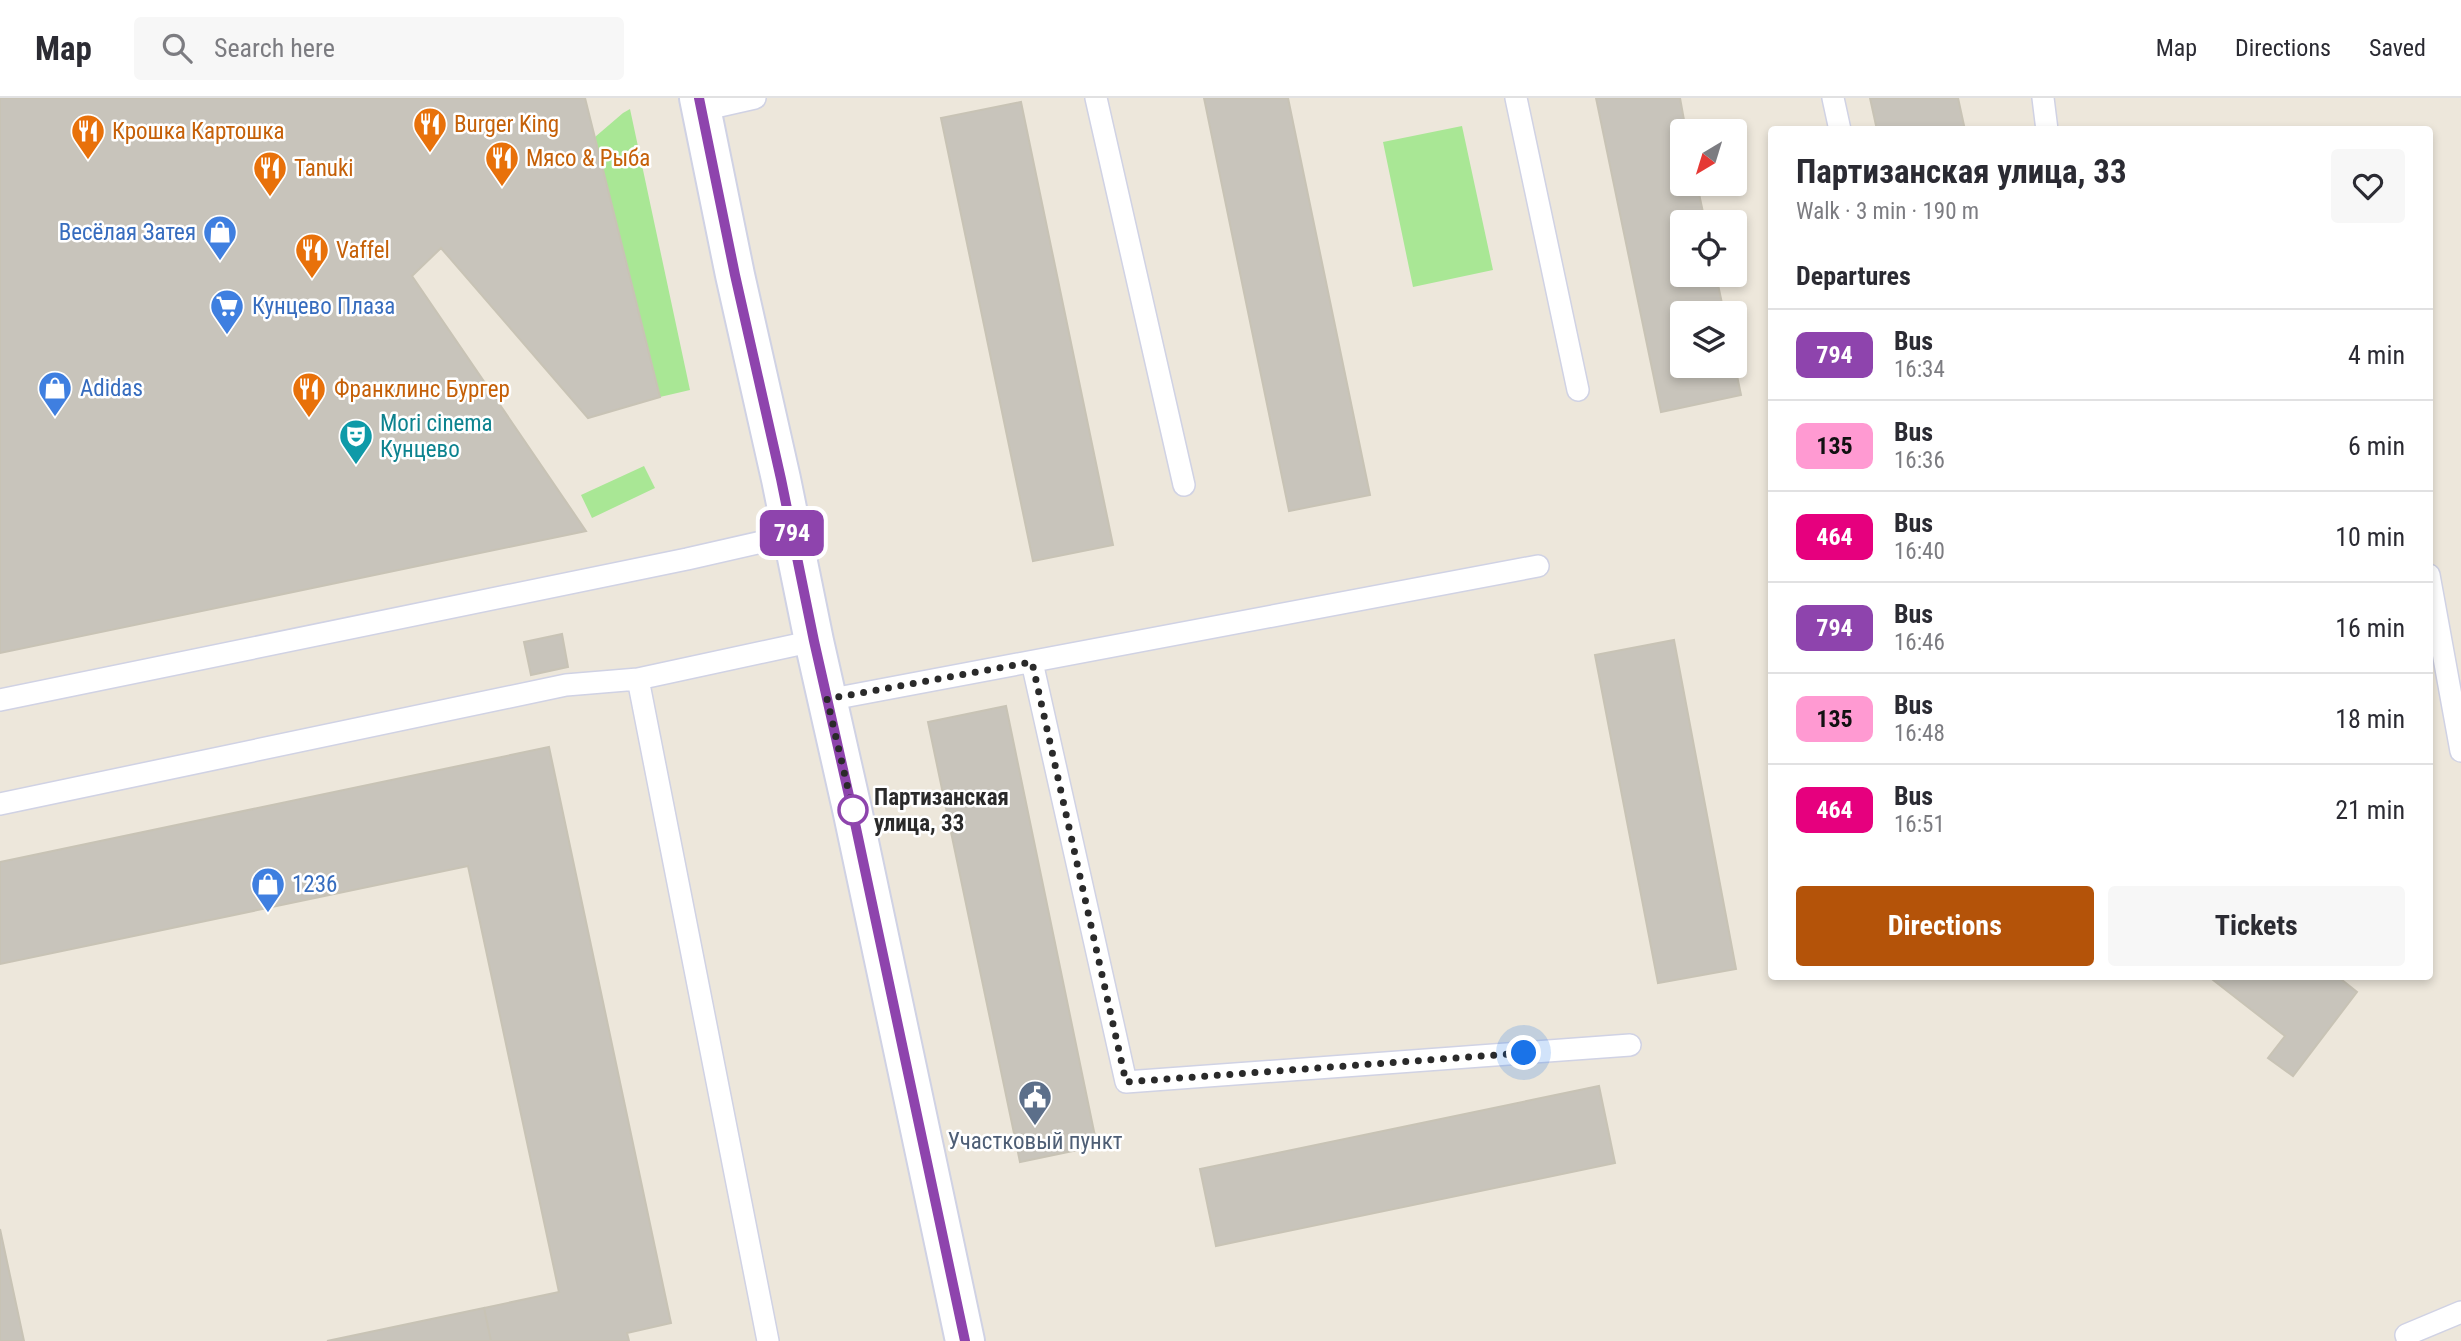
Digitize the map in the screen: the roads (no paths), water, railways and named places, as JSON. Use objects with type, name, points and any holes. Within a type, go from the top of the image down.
[{"type":"street","points":[[701,104],[735,275],[965,1341]]},
{"type":"lane","points":[[701,104],[755,98]]},
{"type":"lane","points":[[1096,98],[1184,485]]},
{"type":"lane","points":[[1516,98],[1578,390]]},
{"type":"lane","points":[[1833,98],[1839,126]]},
{"type":"lane","points":[[2043,98],[2046,126]]},
{"type":"lane","points":[[0,700],[792,535]]},
{"type":"lane","points":[[827,699],[1538,566]]},
{"type":"lane","points":[[2433,597],[2461,751]]},
{"type":"lane","points":[[0,804],[566,685],[638,678],[814,641]]},
{"type":"lane","points":[[1032,662],[1126,1082],[1630,1045]]},
{"type":"lane","points":[[638,678],[768,1341]]},
{"type":"lane","points":[[2408,1341],[2406,1335],[2461,1312]]},
{"type":"place","name":"Burger King","points":[[430,154]]},
{"type":"place","name":"Крошка Картошка","points":[[88,161]]},
{"type":"place","name":"Мясо & Рыба","points":[[502,188]]},
{"type":"place","name":"Tanuki","points":[[270,198]]},
{"type":"place","name":"Весёлая Затея","points":[[220,262]]},
{"type":"place","name":"Vaffel","points":[[312,280]]},
{"type":"place","name":"Кунцево Плаза","points":[[227,336]]},
{"type":"place","name":"Adidas","points":[[55,418]]},
{"type":"place","name":"Франклинс Бургер","points":[[309,419]]},
{"type":"place","name":"Mori cinema Кунцево","points":[[356,466]]},
{"type":"place","name":"Партизанская улица, 33","points":[[853,810]]},
{"type":"place","name":"1236","points":[[268,914]]},
{"type":"place","name":"Участковый пункт","points":[[1035,1127]]}]
